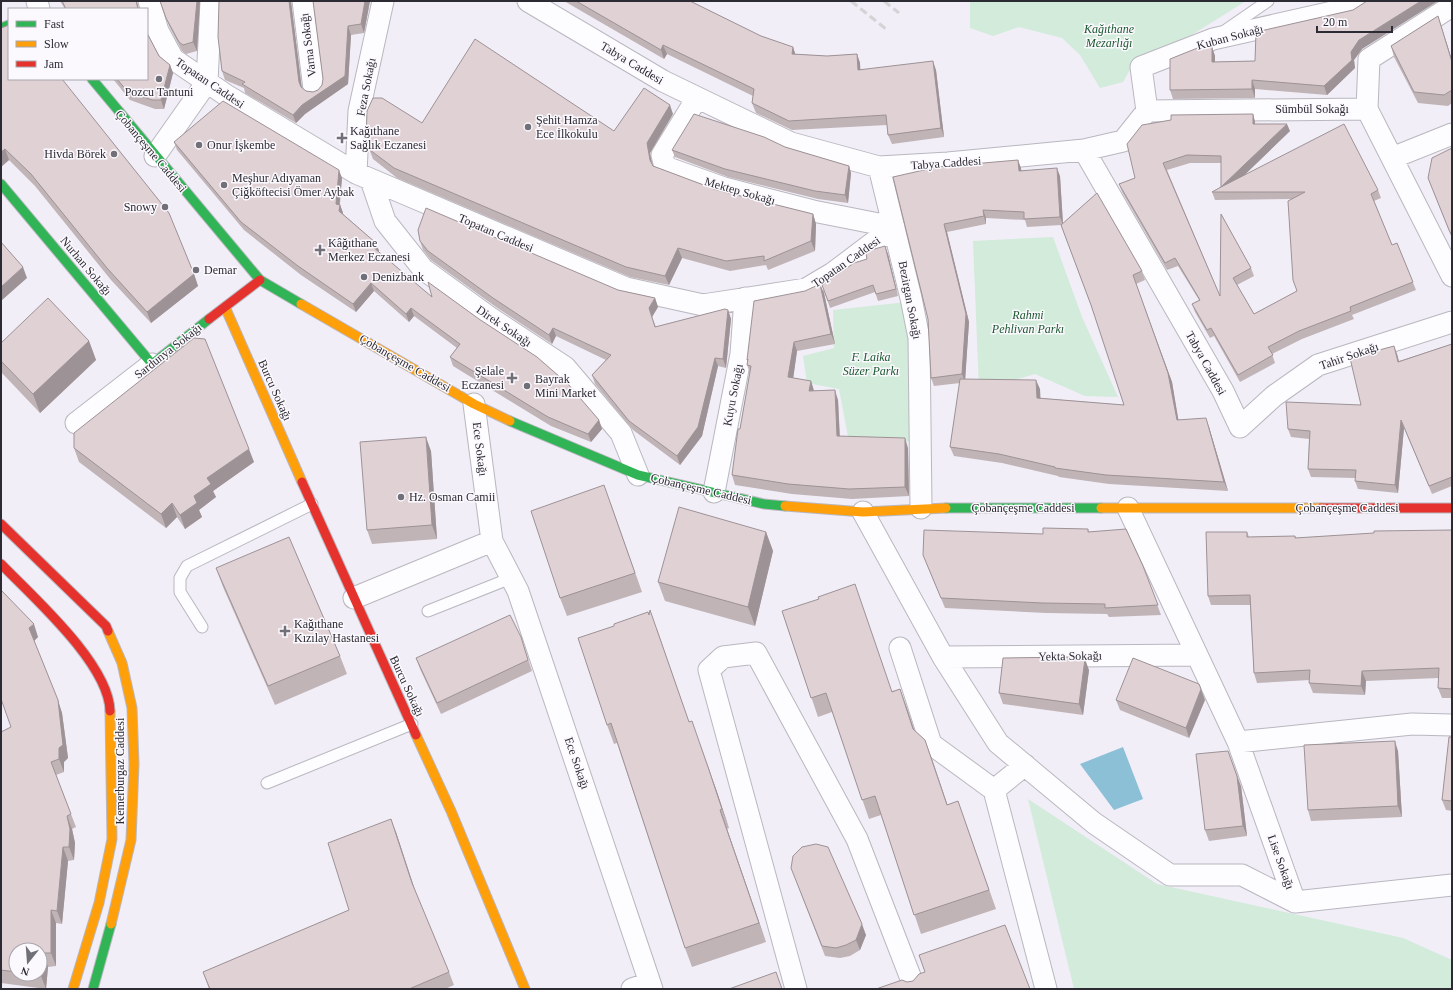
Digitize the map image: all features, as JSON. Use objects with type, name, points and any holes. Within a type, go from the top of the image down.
[{"type":"main road","name":"Çobançeşme Caddesi","points":[[93,80],[260,280],[474,404],[543,436],[638,475],[764,504],[863,512],[921,508],[1452,508]]},
{"type":"main road","name":"Nurhan Sokağı","points":[[2,187],[152,364]]},
{"type":"main road","name":"Sardunya Sokağı","points":[[152,364],[260,280]]},
{"type":"main road","name":"Burcu Sokağı","points":[[225,307],[354,598],[452,811],[525,989]]},
{"type":"main road","name":"Kemerburgaz Caddesi","points":[[1,524],[70,589],[106,626],[122,663],[132,708],[134,764],[131,840],[104,954],[93,989]]},
{"type":"main road","name":"Kemerburgaz Caddesi","points":[[1,564],[80,647],[102,682],[110,706],[112,839],[99,903],[73,989]]},
{"type":"street","name":"Topatan Caddesi","points":[[149,1],[158,31],[173,59],[207,82],[363,176],[626,288],[703,305],[806,289],[833,272],[894,227]]},
{"type":"street","points":[[155,156],[207,82],[210,1]]},
{"type":"street","name":"Varna Sokağı","points":[[303,1],[314,89]]},
{"type":"street","name":"Feza Sokağı","points":[[363,176],[359,111],[383,1]]},
{"type":"street","name":"Tabya Caddesi","points":[[528,1],[663,81],[791,143],[879,167],[948,163],[1084,150],[1223,391],[1240,427]]},
{"type":"street","name":"Kuban Sokağı","points":[[1147,111],[1141,67],[1213,39],[1350,8],[1363,1]]},
{"type":"street","points":[[1452,6],[1369,59],[1367,109],[1452,276]]},
{"type":"street","name":"Mektep Sokağı","points":[[697,98],[662,155],[665,167],[724,188],[813,211],[894,227]]},
{"type":"street","name":"Sümbül Sokağı","points":[[1147,111],[1367,109]]},
{"type":"street","points":[[1084,150],[1123,141],[1147,111]]},
{"type":"street","points":[[1392,158],[1452,134]]},
{"type":"street","name":"Bezirgan Sokağı","points":[[879,167],[911,298],[919,338],[921,508]]},
{"type":"street","name":"Direk Sokağı","points":[[363,176],[385,221],[423,269],[489,317],[565,367],[620,434],[638,475]]},
{"type":"street","name":"Kuyu Sokağı","points":[[714,492],[741,354],[745,298]]},
{"type":"street","name":"Tahir Sokağı","points":[[1240,427],[1274,396],[1318,365],[1452,322]]},
{"type":"street","name":"Sardunya Sokağı","points":[[76,423],[152,364]]},
{"type":"street","name":"Ece Sokağı","points":[[474,404],[492,541],[511,578],[526,614],[645,987]]},
{"type":"street","name":"Lise Sokağı","points":[[1128,508],[1238,742],[1295,902],[1452,885]]},
{"type":"street","points":[[863,512],[943,657],[998,743],[1094,823],[1170,875],[1242,875],[1295,902]]},
{"type":"street","points":[[354,598],[492,541]]},
{"type":"street","points":[[900,648],[931,744],[994,790],[1046,989]]},
{"type":"street","points":[[796,989],[709,670],[723,657],[756,653],[857,839],[915,989]]},
{"type":"street","name":"Yekta Sokağı","points":[[943,657],[1197,654]]},
{"type":"street","points":[[1238,742],[1412,724],[1452,725]]},
{"type":"street","points":[[994,790],[1025,765]]},
{"type":"lane","points":[[1213,39],[1268,1]]},
{"type":"lane","points":[[202,627],[180,592],[180,578],[187,566],[312,504]]},
{"type":"lane","points":[[428,612],[511,578]]},
{"type":"lane","points":[[267,783],[412,724]]},
{"type":"green space","name":"Kağıthane Mezarlığı","points":[[970,1],[1246,1],[1182,41],[1138,56],[1123,82],[1100,88],[1080,55],[1062,38],[1019,27],[993,36],[970,28]]},
{"type":"green space","name":"Rahmi Pehlivan Parkı","points":[[1053,237],[1082,317],[1118,397],[1085,396],[1035,374],[979,390],[973,241]]},
{"type":"green space","name":"F. Laika Süzer Parkı","points":[[907,302],[914,441],[850,447],[839,389],[807,383],[803,356],[834,348],[833,310]]},
{"type":"green space","points":[[1028,799],[1157,884],[1403,938],[1452,960],[1452,989],[1074,989]]},
{"type":"water","points":[[1123,747],[1143,799],[1114,810],[1080,764]]},
{"type":"building","points":[[62,1],[136,1],[138,8],[66,8]]},
{"type":"building","points":[[160,1],[197,1],[193,42],[183,45],[179,42],[166,18]]},
{"type":"building","points":[[219,1],[289,1],[299,82],[301,87],[306,91],[313,92],[318,90],[322,85],[323,79],[313,1],[365,1],[361,24],[348,26],[345,76],[302,105],[293,115],[242,84],[245,82],[222,71],[218,37]]},
{"type":"building","points":[[576,1],[690,1],[761,36],[793,47],[792,54],[827,56],[857,54],[858,70],[933,61],[941,128],[888,135],[886,115],[789,121],[752,103],[754,89],[663,45],[661,50]]},
{"type":"building","points":[[1367,1],[1421,1],[1359,40],[1351,52],[1352,60],[1324,86],[1252,80],[1252,89],[1170,90],[1170,59],[1200,47],[1212,47],[1212,62],[1255,61],[1256,32],[1353,10]]},
{"type":"building","points":[[1438,16],[1452,62],[1452,90],[1444,95],[1414,92],[1391,46]]},
{"type":"building","points":[[8,25],[8,80],[63,80],[169,213],[194,274],[147,312],[107,268],[31,174],[5,149],[1,152],[1,28]]},
{"type":"building","points":[[148,35],[159,56],[170,65],[161,100],[152,100],[127,91],[118,80],[148,80]]},
{"type":"building","points":[[475,39],[614,131],[644,88],[670,105],[647,143],[650,160],[653,166],[717,190],[813,214],[811,241],[764,261],[764,256],[726,261],[678,248],[665,276],[626,267],[394,168],[370,150],[366,141],[367,111],[373,98],[382,98],[422,123]]},
{"type":"building","points":[[223,101],[339,170],[336,204],[340,205],[339,211],[376,243],[373,247],[432,297],[428,282],[479,319],[537,357],[568,384],[599,420],[588,434],[548,417],[450,357],[460,344],[411,308],[406,314],[371,283],[353,304],[298,266],[241,222],[174,142]]},
{"type":"building","points":[[694,114],[764,137],[785,147],[849,166],[845,195],[815,191],[725,169],[672,150]]},
{"type":"building","points":[[1253,114],[1253,124],[1287,124],[1221,187],[1344,124],[1378,190],[1371,194],[1392,245],[1397,243],[1413,282],[1350,307],[1351,311],[1299,331],[1268,347],[1273,355],[1238,375],[1211,328],[1207,330],[1192,304],[1200,300],[1175,258],[1165,263],[1119,184],[1135,178],[1127,144],[1142,125],[1171,120],[1171,115]],"holes":[[[1187,155],[1221,156],[1221,187],[1212,192],[1305,192],[1288,201],[1293,280],[1297,291],[1254,314],[1233,278],[1251,268],[1221,214],[1220,296],[1163,163]]]},
{"type":"building","points":[[1452,148],[1452,236],[1428,178],[1432,158]]},
{"type":"building","points":[[1018,160],[1019,171],[1057,168],[1060,217],[1024,219],[1024,212],[983,210],[984,216],[944,224],[966,314],[962,374],[931,378],[928,319],[893,177],[937,167]]},
{"type":"building","points":[[1097,193],[1142,271],[1133,275],[1168,373],[1177,420],[1206,418],[1224,482],[1106,475],[1055,468],[999,454],[950,447],[960,379],[1036,380],[1037,398],[1124,405],[1091,305],[1061,225]]},
{"type":"building","points":[[426,208],[618,290],[655,298],[649,308],[655,327],[725,309],[728,310],[723,359],[715,358],[698,427],[677,456],[629,421],[592,375],[611,355],[553,328],[549,335],[493,298],[428,251],[420,241],[418,230]]},
{"type":"building","points":[[1,242],[23,267],[1,287]]},
{"type":"building","points":[[885,246],[896,289],[876,294],[873,285],[828,301],[822,285],[854,263],[867,259],[866,254],[871,250]]},
{"type":"building","points":[[820,284],[831,334],[794,342],[788,377],[811,381],[809,391],[835,390],[837,436],[905,438],[905,487],[849,489],[788,484],[732,475],[738,429],[740,429],[751,366],[747,365],[748,359],[747,360],[754,301],[805,291]]},
{"type":"building","points":[[48,298],[89,341],[33,394],[1,361],[1,343]]},
{"type":"building","points":[[194,338],[205,339],[249,449],[207,478],[211,484],[194,496],[197,503],[180,515],[172,503],[161,514],[74,448],[74,433]]},
{"type":"building","points":[[1452,344],[1452,477],[1429,486],[1401,420],[1395,485],[1355,481],[1356,470],[1308,469],[1310,431],[1288,429],[1286,402],[1361,405],[1350,358],[1394,346],[1398,362]]},
{"type":"building","name":"Hz. Osman Camii","points":[[426,437],[432,525],[367,530],[360,442]]},
{"type":"building","points":[[604,485],[635,573],[560,598],[531,511]]},
{"type":"building","points":[[679,507],[766,532],[748,607],[658,582]]},
{"type":"building","points":[[1043,528],[1088,529],[1088,532],[1126,529],[1143,566],[1158,605],[1105,608],[1105,604],[1042,603],[941,598],[923,555],[924,530],[1043,534]]},
{"type":"building","points":[[1452,530],[1452,689],[1438,688],[1439,668],[1362,671],[1361,686],[1309,683],[1310,670],[1254,673],[1250,595],[1208,596],[1206,532],[1247,532],[1247,537],[1295,536],[1295,538],[1374,533],[1374,531]]},
{"type":"building","name":"Kağıthane Kızılay Hastanesi","points":[[289,537],[340,656],[268,686],[216,568]]},
{"type":"building","points":[[855,584],[892,692],[900,689],[913,729],[925,740],[947,805],[958,801],[989,890],[914,915],[875,796],[862,800],[826,693],[811,698],[782,611],[819,599],[818,597]]},
{"type":"building","points":[[1,590],[34,624],[29,628],[58,700],[63,745],[59,748],[59,759],[51,762],[71,814],[67,816],[70,829],[69,847],[63,847],[57,911],[51,910],[51,953],[48,953],[48,942],[8,942],[8,971],[1,970],[1,732],[11,727],[1,699]]},
{"type":"building","points":[[650,610],[689,722],[692,721],[722,809],[720,810],[759,923],[685,948],[611,723],[607,725],[578,638],[614,626],[614,624],[648,612],[649,615]]},
{"type":"building","points":[[510,615],[521,637],[528,660],[437,703],[416,658]]},
{"type":"building","points":[[1071,657],[1085,659],[1079,704],[999,693],[1003,658]]},
{"type":"building","points":[[1133,658],[1199,684],[1201,689],[1186,728],[1116,700]]},
{"type":"building","points":[[1449,737],[1452,737],[1452,801],[1442,800]]},
{"type":"building","points":[[1395,741],[1398,806],[1308,810],[1304,745]]},
{"type":"building","points":[[1228,751],[1237,776],[1243,826],[1205,830],[1196,754]]},
{"type":"building","points":[[391,819],[412,883],[449,972],[409,989],[210,989],[203,972],[349,910],[328,843]]},
{"type":"building","points":[[816,844],[828,847],[862,924],[856,940],[836,948],[822,946],[791,868],[793,856],[802,847]]},
{"type":"building","points":[[1005,925],[1030,989],[876,989],[902,980],[907,982],[913,981],[919,974],[925,972],[919,955]]},
{"type":"building","points":[[776,972],[782,989],[729,989]]},
{"type":"railway","points":[[851,1],[886,29]]},
{"type":"railway","points":[[884,1],[899,13]]},
{"type":"traffic: fast","points":[[1,28],[8,25]]},
{"type":"traffic: fast","points":[[93,80],[260,280],[301,304]]},
{"type":"traffic: fast","points":[[1,184],[152,364],[209,319]]},
{"type":"traffic: fast","points":[[510,421],[638,475],[764,504],[785,506]]},
{"type":"traffic: fast","points":[[946,508],[1101,508]]},
{"type":"traffic: fast","points":[[93,989],[111,924]]},
{"type":"traffic: slow","points":[[301,304],[474,404],[510,421]]},
{"type":"traffic: slow","points":[[225,307],[302,482]]},
{"type":"traffic: slow","points":[[785,506],[863,512],[946,508]]},
{"type":"traffic: slow","points":[[1101,508],[1321,508]]},
{"type":"traffic: slow","points":[[108,631],[122,663],[132,708],[134,764],[131,840],[111,924]]},
{"type":"traffic: slow","points":[[73,989],[99,903],[112,839],[110,711]]},
{"type":"traffic: slow","points":[[416,735],[451,811],[525,989]]},
{"type":"traffic: jam","points":[[209,319],[260,280]]},
{"type":"traffic: jam","points":[[302,482],[416,735]]},
{"type":"traffic: jam","points":[[1321,508],[1452,508]]},
{"type":"traffic: jam","points":[[1,524],[106,626],[108,631]]},
{"type":"traffic: jam","points":[[1,564],[67,632],[84,653],[97,673],[106,693],[110,711]]},
{"type":"place","name":"Pozcu Tantuni","points":[[159,79]]},
{"type":"place","name":"Şehit Hamza Ece İlkokulu","points":[[528,127]]},
{"type":"place","name":"Kağıthane Sağlık Eczanesi","points":[[342,138]]},
{"type":"place","name":"Onur İşkembe","points":[[199,145]]},
{"type":"place","name":"Hivda Börek","points":[[114,154]]},
{"type":"place","name":"Meşhur Adıyaman Çiğköftecisi Ömer Aybak","points":[[224,185]]},
{"type":"place","name":"Snowy","points":[[165,207]]},
{"type":"place","name":"Kâğıthane Merkez Eczanesi","points":[[320,250]]},
{"type":"place","name":"Demar","points":[[196,270]]},
{"type":"place","name":"Denizbank","points":[[364,277]]},
{"type":"place","name":"Şelale Eczanesi","points":[[512,378]]},
{"type":"place","name":"Bayrak Mini Market","points":[[527,386]]},
{"type":"place","name":"Hz. Osman Camii","points":[[401,497]]},
{"type":"place","name":"Kağıthane Kızılay Hastanesi","points":[[285,631]]}]
